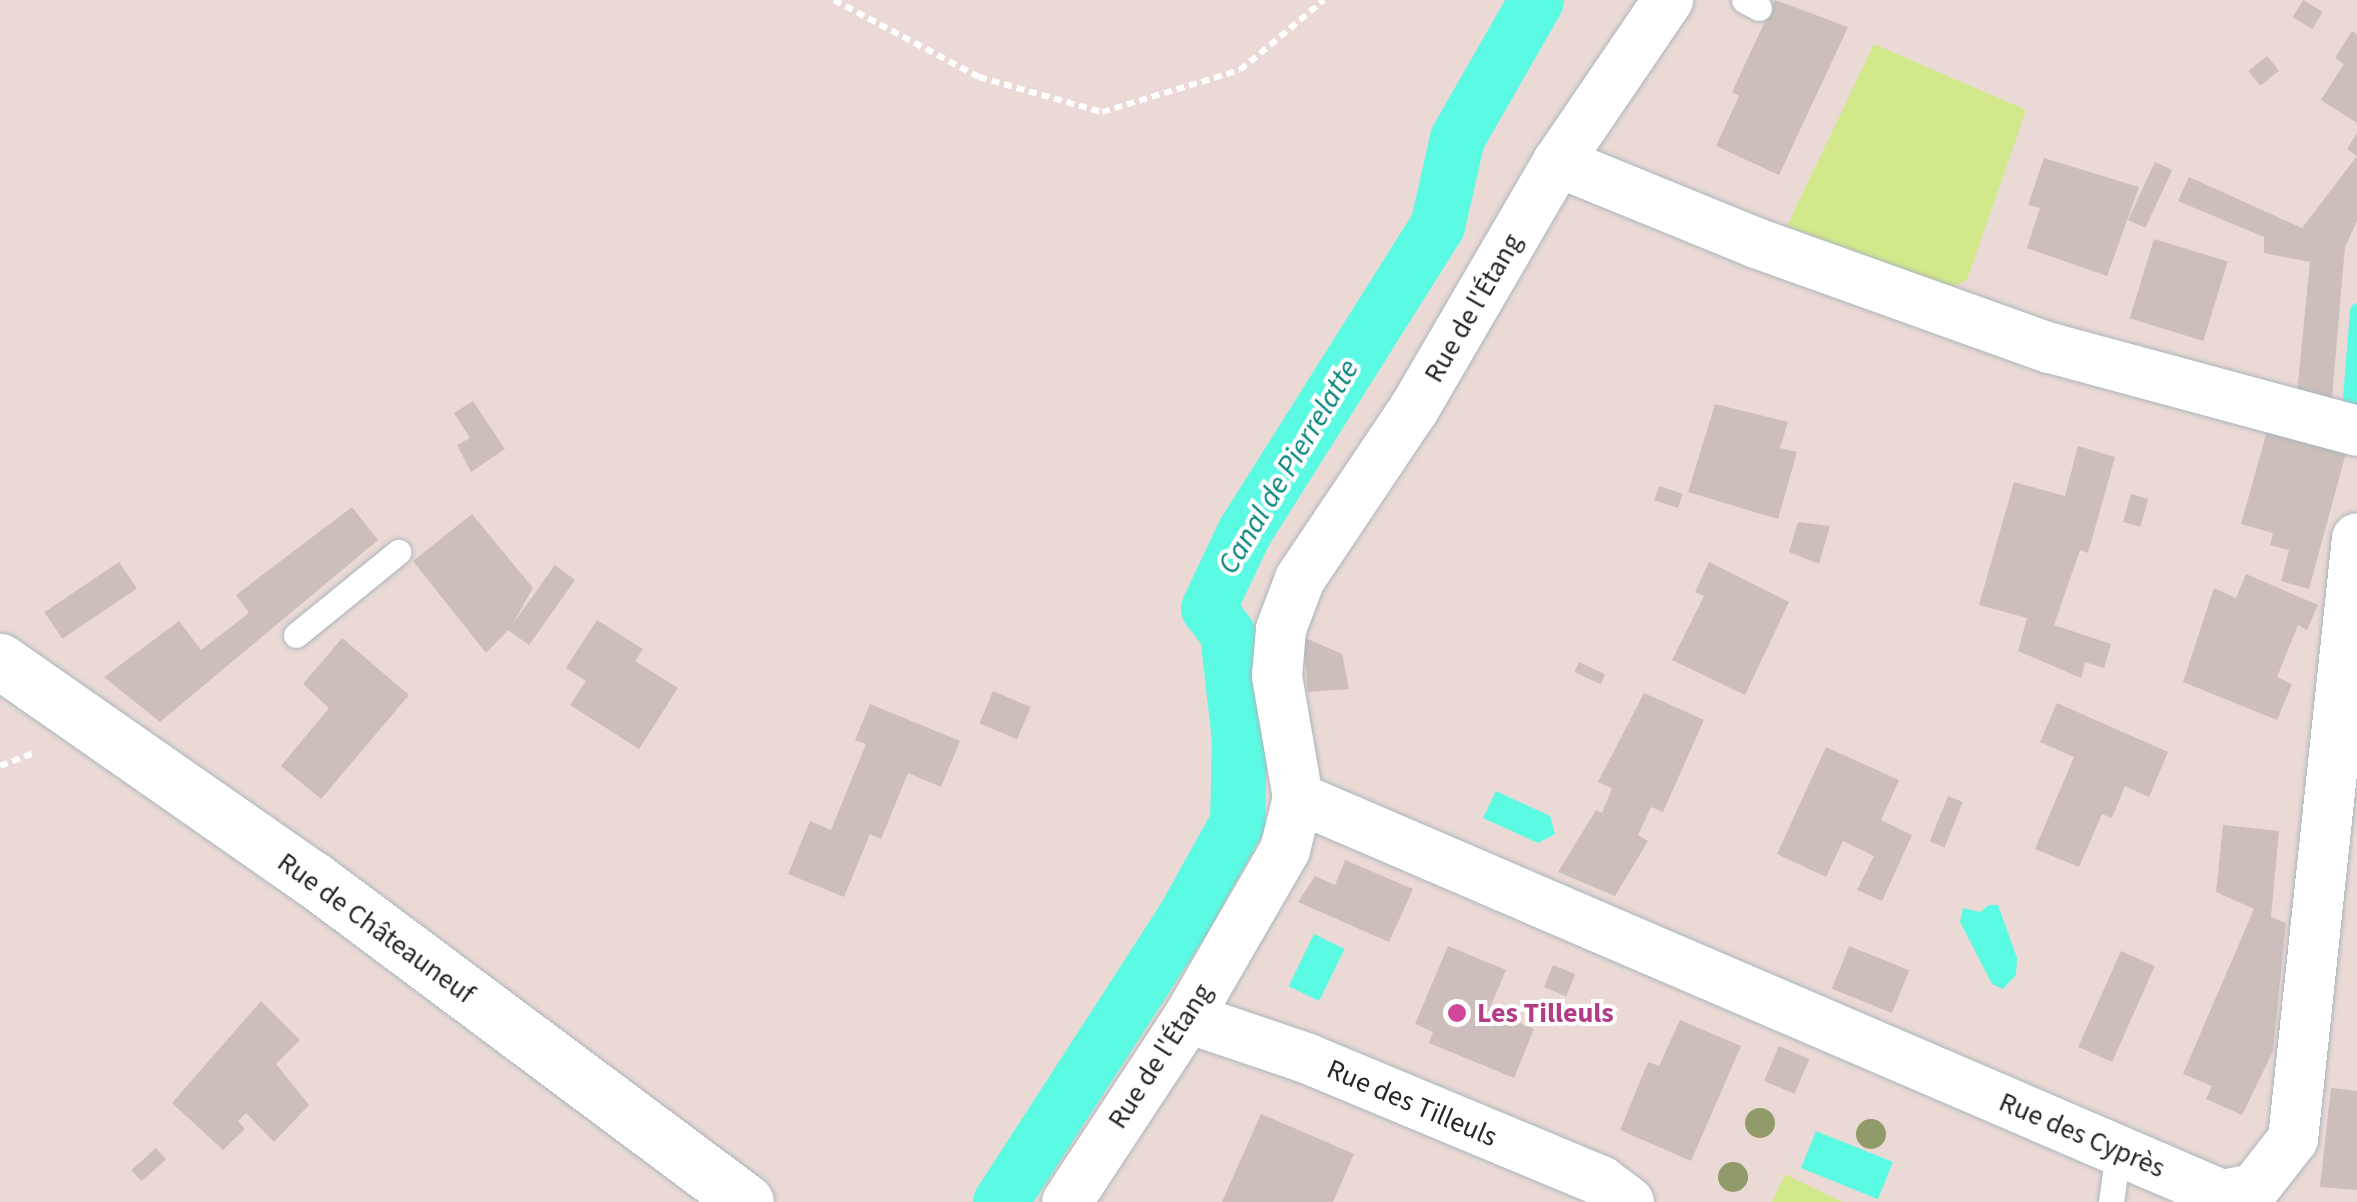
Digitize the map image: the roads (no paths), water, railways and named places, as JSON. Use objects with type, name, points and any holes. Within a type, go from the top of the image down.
[{"type":"main road","name":"Rue de Châteauneuf","points":[[0,660],[313,879],[746,1202]]},
{"type":"street","name":"Rue de l'Étang","points":[[1066,1202],[1188,1018],[1285,850],[1298,798],[1278,676],[1281,629],[1300,579],[1414,409],[1558,162],[1668,0]]},
{"type":"street","points":[[1558,162],[1756,243],[2050,348],[2357,431]]},
{"type":"street","name":"Rue des Cyprès","points":[[1298,798],[2222,1195],[2254,1189],[2293,1138],[2357,538]]},
{"type":"street","name":"Rue des Tilleuls","points":[[1188,1018],[1322,1065],[1601,1181],[1629,1202]]},
{"type":"lane","points":[[296,635],[398,552]]},
{"type":"lane","points":[[2111,1202],[2118,1151]]},
{"type":"water","points":[[1496,791],[1550,816],[1555,834],[1538,843],[1483,818]]},
{"type":"water","points":[[1989,905],[1998,905],[2017,958],[2016,975],[2003,989],[1992,984],[1960,922],[1963,908],[1980,912]]},
{"type":"water","points":[[1314,934],[1345,949],[1319,1001],[1289,986]]},
{"type":"water","points":[[1816,1131],[1893,1162],[1878,1199],[1801,1168]]},
{"type":"waterway","name":"Canal de Pierrelatte","points":[[1000,1202],[1183,919],[1237,822],[1239,739],[1227,633],[1208,608],[1244,532],[1437,226],[1457,138],[1536,0]]},
{"type":"waterway","points":[[2349,410],[2357,310]]},
{"type":"place","name":"Les Tilleuls","points":[[1457,1013]]}]
